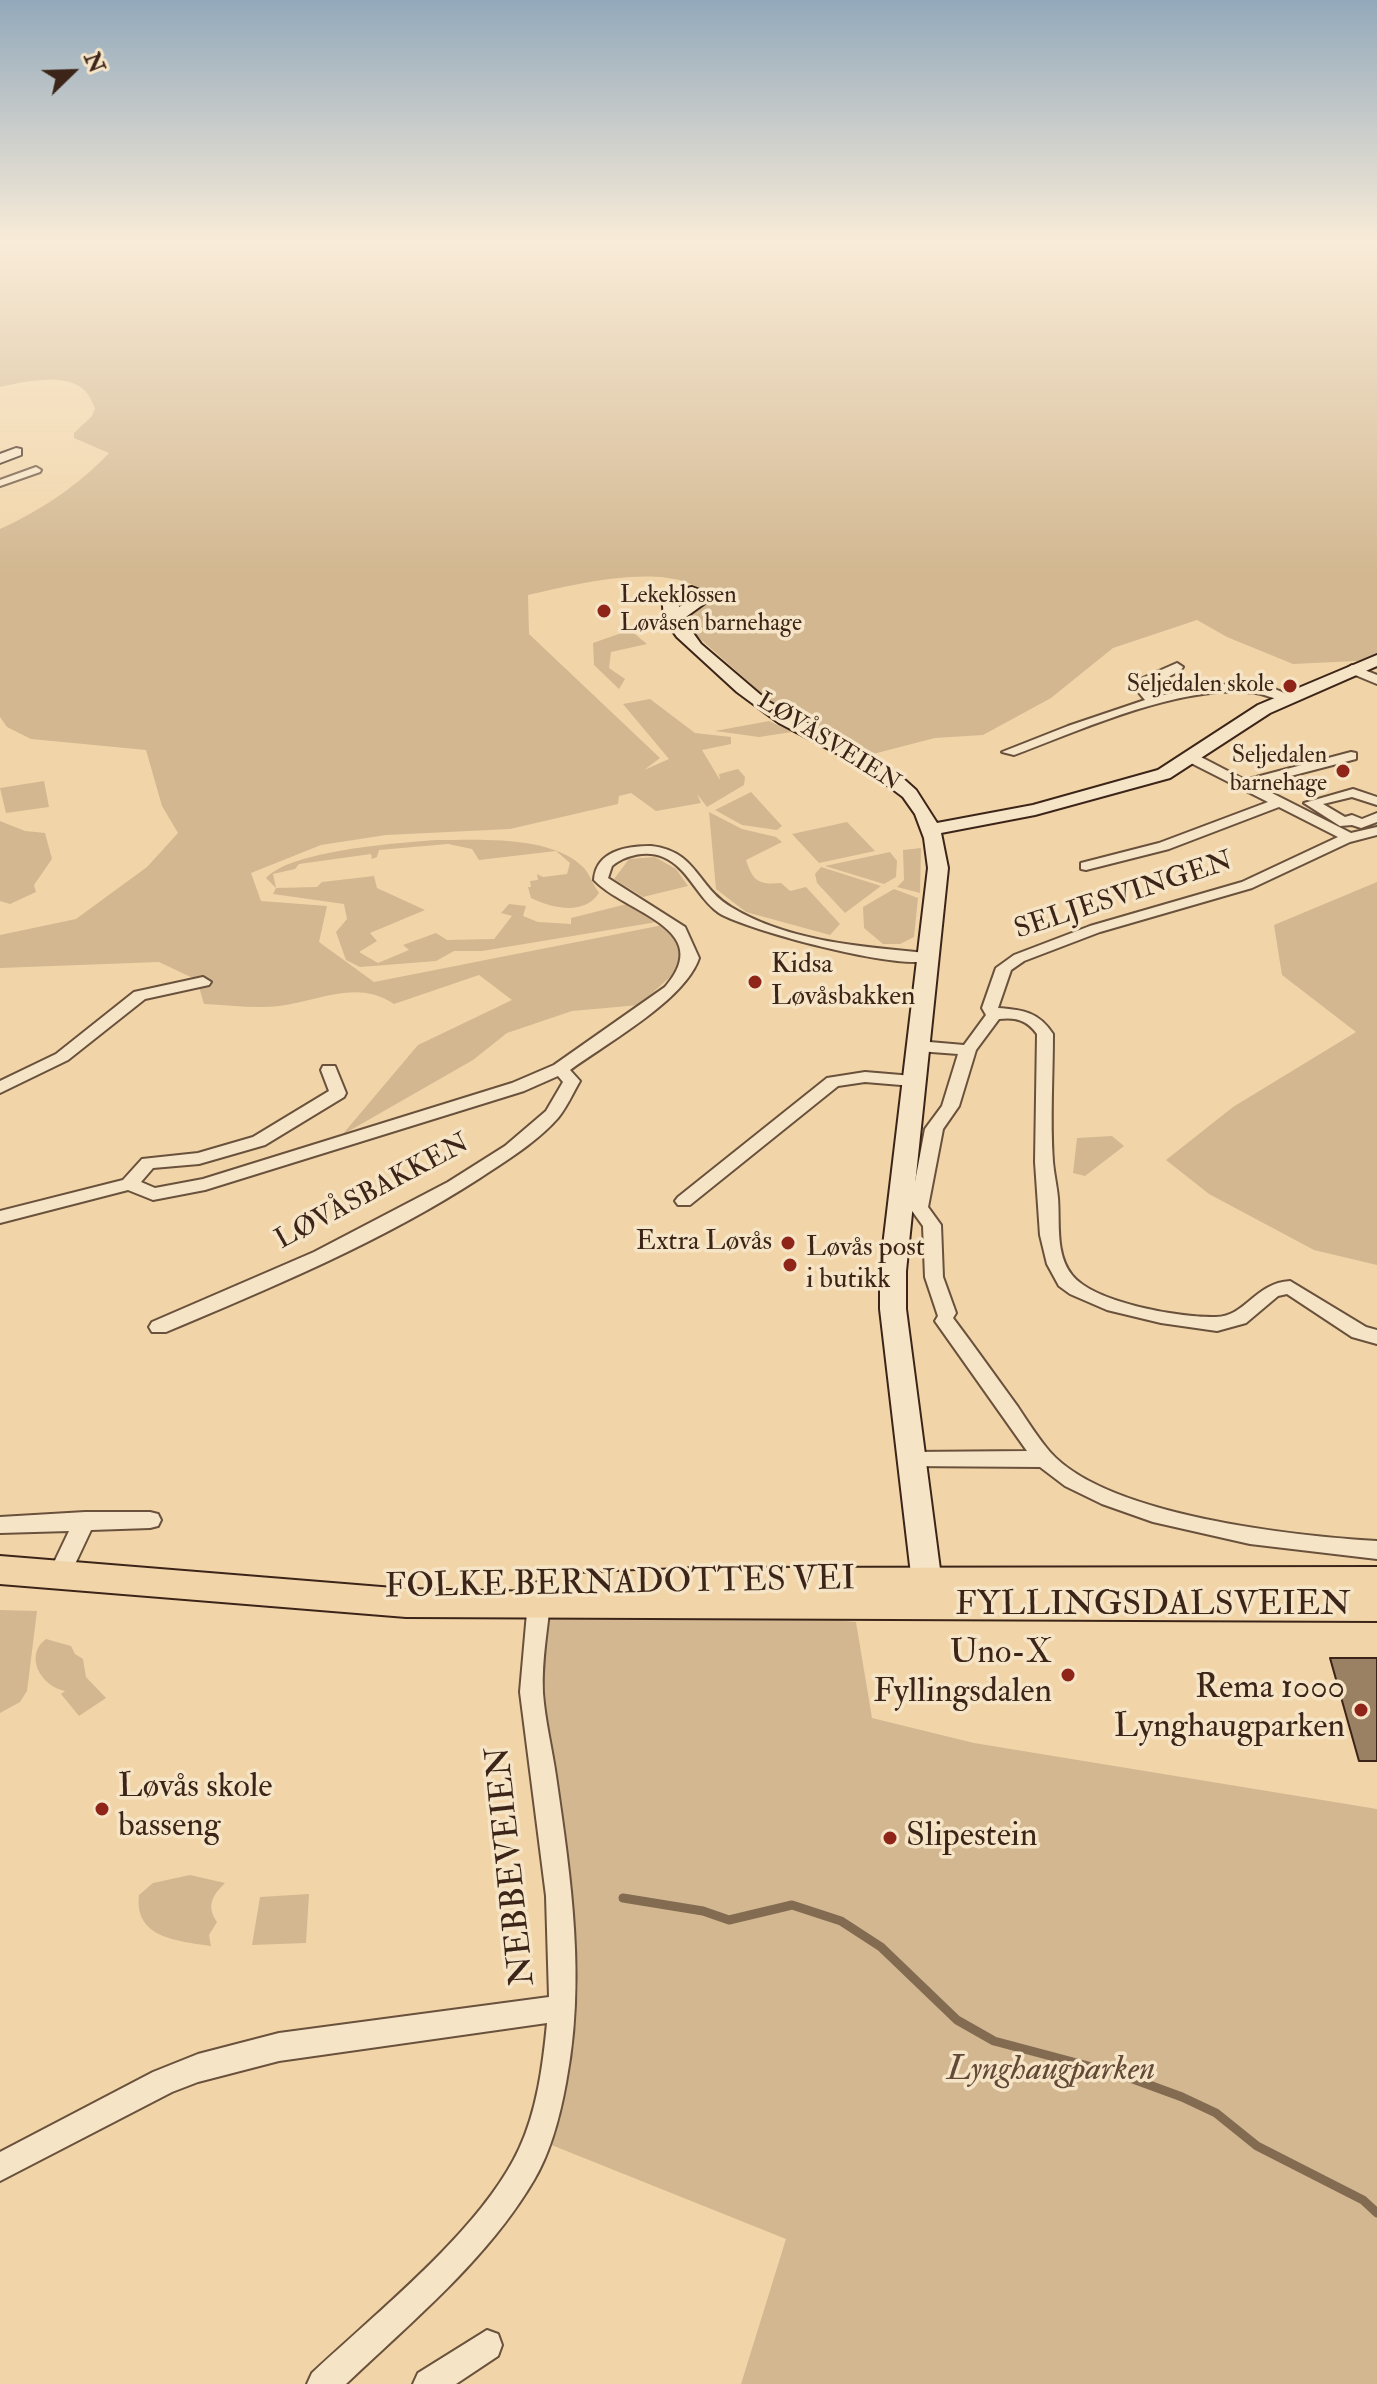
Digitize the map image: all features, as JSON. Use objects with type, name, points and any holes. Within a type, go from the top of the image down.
[{"type":"main road","points":[[0,459],[16,452]]},
{"type":"main road","name":"LØVÅSVEIEN","points":[[672,619],[690,643],[751,696],[794,725],[851,752],[901,785],[934,829]]},
{"type":"main road","points":[[937,1590],[911,1460],[893,1309],[893,1271],[938,868],[934,829],[964,825],[1123,787],[1164,774],[1286,698],[1377,660]]},
{"type":"main road","name":"FOLKE BERNADOTTES VEI","points":[[0,1570],[285,1590],[406,1603],[937,1590]]},
{"type":"main road","name":"FYLLINGSDALSVEIEN","points":[[937,1590],[1377,1581]]},
{"type":"main road","name":"FYLLINGSDALSVEIEN","points":[[937,1590],[1377,1607]]},
{"type":"street","points":[[0,483],[36,470]]},
{"type":"street","points":[[1154,703],[1141,688],[1147,681],[1177,667]]},
{"type":"street","points":[[1352,669],[1377,680]]},
{"type":"street","points":[[1009,752],[1093,720],[1154,703],[1236,687],[1265,689],[1286,698]]},
{"type":"street","points":[[1245,784],[1351,756]]},
{"type":"street","points":[[1192,758],[1350,838]]},
{"type":"street","points":[[1377,801],[1353,793],[1311,803],[1345,823],[1352,819],[1361,824],[1377,817]]},
{"type":"street","name":"SELJESVINGEN","points":[[1086,866],[1164,846],[1278,803]]},
{"type":"street","name":"SELJESVINGEN","points":[[968,1050],[994,1015],[990,1008],[1004,968],[1019,958],[1095,929],[1247,885],[1350,838],[1377,831]]},
{"type":"street","name":"LØVÅSBAKKEN","points":[[129,1184],[153,1194],[227,1178],[518,1087],[560,1069],[671,990],[686,973],[691,958],[680,930],[601,880],[603,867],[621,854],[644,849],[675,856],[689,868],[696,883],[717,904],[762,926],[840,944],[928,958]]},
{"type":"street","points":[[0,1088],[62,1057],[140,995],[203,982]]},
{"type":"street","points":[[994,1015],[1022,1013],[1035,1019],[1045,1034],[1044,1166],[1049,1203],[1046,1219],[1056,1262],[1069,1284],[1097,1301],[1218,1324],[1242,1318],[1277,1287],[1290,1287],[1359,1332],[1377,1337]]},
{"type":"street","points":[[918,1046],[968,1050],[950,1106],[934,1129],[919,1208],[932,1225],[934,1277],[946,1317],[1044,1459],[1055,1469],[1101,1494],[1145,1509],[1276,1539],[1377,1550]]},
{"type":"street","name":"LØVÅSBAKKEN","points":[[159,1327],[351,1243],[457,1185],[549,1118],[569,1095],[572,1081],[560,1069]]},
{"type":"street","name":"LØVÅSBAKKEN","points":[[0,1217],[129,1184],[148,1163],[199,1158],[273,1135],[338,1093],[329,1070]]},
{"type":"street","points":[[684,1201],[833,1082],[865,1077],[913,1081]]},
{"type":"street","points":[[911,1460],[1044,1459]]},
{"type":"street","points":[[60,1573],[85,1520]]},
{"type":"street","points":[[0,1525],[150,1520]]},
{"type":"street","name":"NEBBEVEIEN","points":[[323,2384],[454,2259],[523,2172],[539,2140],[556,2070],[564,2008],[557,1875],[531,1680],[540,1598]]},
{"type":"street","points":[[0,2167],[163,2082],[198,2068],[293,2045],[564,2008]]},
{"type":"street","points":[[429,2384],[487,2345]]},
{"type":"green space","points":[[0,352],[1377,352],[1377,660],[1293,664],[1227,637],[1197,620],[1113,648],[1051,698],[983,735],[935,738],[869,755],[812,727],[768,699],[680,621],[709,597],[694,585],[673,579],[623,578],[528,595],[529,634],[660,758],[644,770],[669,759],[623,704],[650,699],[695,733],[731,737],[731,744],[702,750],[720,780],[719,774],[738,769],[745,777],[744,785],[707,807],[697,794],[701,803],[656,811],[631,793],[619,796],[618,804],[510,829],[386,835],[321,845],[251,873],[261,901],[327,906],[319,942],[374,982],[663,925],[691,958],[639,1005],[572,1011],[507,1033],[473,1060],[342,1135],[418,1045],[512,1000],[479,975],[394,1004],[366,993],[352,992],[279,1006],[204,1004],[197,980],[159,962],[0,968],[0,935],[76,919],[147,867],[178,833],[162,806],[146,750],[31,739],[7,727],[0,717],[0,529],[58,496],[109,453],[74,438],[74,433],[92,416],[95,408],[84,390],[76,384],[44,380],[0,387]]},
{"type":"green space","points":[[630,630],[647,644],[611,652],[609,668],[625,679],[619,689],[594,665],[593,643]]},
{"type":"green space","points":[[769,721],[792,732],[759,737],[715,731]]},
{"type":"green space","points":[[44,781],[49,807],[6,813],[0,788]]},
{"type":"green space","points":[[751,792],[782,826],[777,830],[742,825],[715,810]]},
{"type":"green space","points":[[709,812],[742,829],[776,837],[782,842],[746,860],[751,873],[762,882],[781,883],[790,891],[806,887],[840,924],[830,935],[746,912],[716,889]]},
{"type":"green space","points":[[0,821],[25,831],[45,833],[52,859],[34,885],[36,892],[10,904],[0,901]]},
{"type":"green space","points":[[847,822],[875,851],[819,863],[792,834]]},
{"type":"green space","points":[[473,840],[534,844],[553,849],[583,867],[599,893],[585,905],[567,908],[548,905],[531,898],[528,887],[531,887],[530,881],[538,880],[537,874],[543,877],[567,874],[570,863],[556,851],[479,860],[472,849],[448,844],[379,850],[377,857],[372,859],[371,854],[299,864],[295,869],[273,874],[276,888],[266,878],[279,868],[321,854],[397,843]]},
{"type":"green space","points":[[921,848],[920,893],[897,887],[904,880],[903,850]]},
{"type":"green space","points":[[890,852],[897,861],[896,877],[884,884],[825,866]]},
{"type":"green space","points":[[655,857],[676,869],[688,886],[643,897],[614,879],[629,859]]},
{"type":"green space","points":[[821,867],[881,886],[845,913],[817,883],[815,874]]},
{"type":"green space","points":[[374,876],[377,888],[425,910],[370,933],[377,941],[359,952],[378,963],[409,950],[403,945],[436,933],[447,940],[494,939],[512,916],[501,913],[509,904],[526,906],[523,916],[538,922],[571,924],[571,918],[627,904],[657,922],[482,951],[454,951],[436,961],[360,967],[346,960],[336,932],[347,919],[344,904],[273,894],[276,888],[317,887],[322,882]]},
{"type":"green space","points":[[1377,882],[1377,1265],[1314,1250],[1209,1194],[1166,1160],[1233,1107],[1356,1032],[1282,975],[1274,925]]},
{"type":"green space","points":[[894,889],[918,898],[914,937],[900,944],[883,944],[864,928],[863,907]]},
{"type":"green space","points":[[1112,1136],[1124,1146],[1085,1176],[1073,1173],[1077,1138]]},
{"type":"green space","name":"Lynghaugparken","points":[[540,1606],[697,1606],[856,1622],[872,1718],[974,1743],[1377,1809],[1377,2384],[741,2384],[786,2239],[539,2140],[564,2008],[531,1680]]},
{"type":"green space","points":[[0,1610],[37,1611],[27,1691],[20,1702],[0,1713]]},
{"type":"green space","points":[[46,1639],[71,1646],[75,1654],[83,1659],[86,1677],[106,1698],[79,1716],[61,1694],[65,1691],[48,1683],[38,1669],[36,1653]]},
{"type":"green space","points":[[190,1875],[225,1883],[212,1901],[217,1922],[209,1935],[211,1946],[160,1935],[143,1920],[139,1909],[139,1895],[153,1883]]},
{"type":"green space","points":[[309,1894],[306,1943],[252,1945],[260,1897]]},
{"type":"building","name":"Rema 1000 Lynghaugparken","points":[[1330,1658],[1377,1658],[1377,1761],[1359,1761]]},
{"type":"waterway","points":[[623,1898],[703,1911],[729,1920],[792,1905],[841,1921],[881,1947],[957,2020],[994,2041],[1122,2075],[1182,2097],[1216,2113],[1257,2146],[1363,2200],[1377,2213]]},
{"type":"place","name":"Lekeklossen Løvåsen barnehage","points":[[604,611]]},
{"type":"place","name":"Seljedalen skole","points":[[1290,686]]},
{"type":"place","name":"Seljedalen barnehage","points":[[1343,771]]},
{"type":"place","name":"Kidsa Løvåsbakken","points":[[755,982]]},
{"type":"place","name":"Extra Løvås","points":[[788,1243]]},
{"type":"place","name":"Løvås post i butikk","points":[[790,1265]]},
{"type":"place","name":"Uno-X Fyllingsdalen","points":[[1068,1675]]},
{"type":"place","name":"Rema 1000 Lynghaugparken","points":[[1361,1710]]},
{"type":"place","name":"Løvås skole basseng","points":[[102,1809]]},
{"type":"place","name":"Slipestein","points":[[890,1838]]}]
